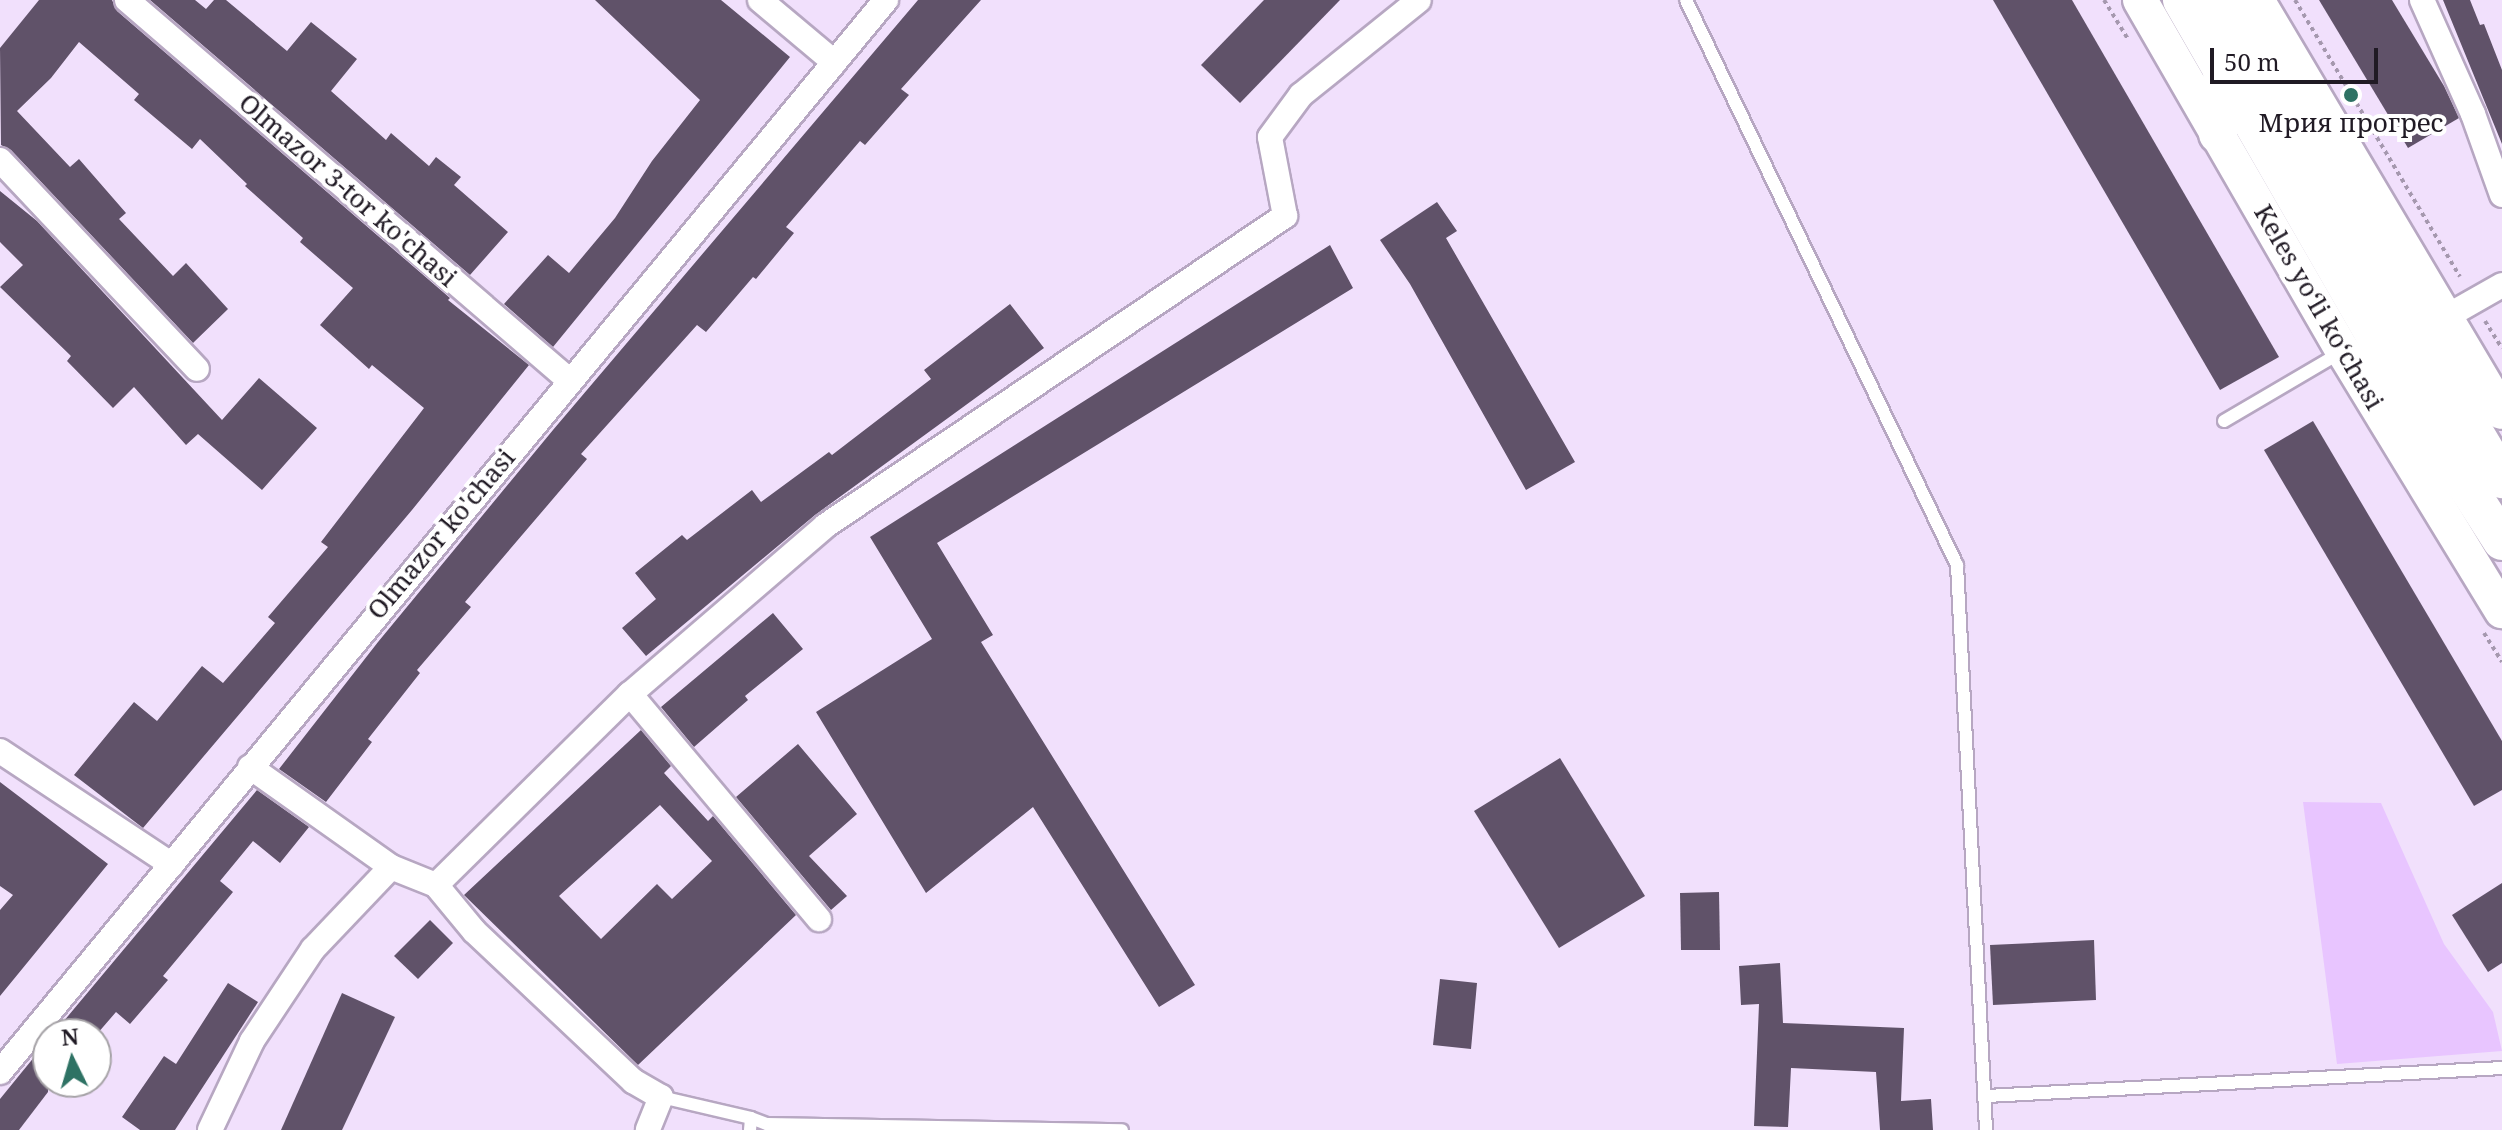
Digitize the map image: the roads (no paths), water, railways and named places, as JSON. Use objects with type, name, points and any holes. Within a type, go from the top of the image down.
[{"type":"main road","name":"Keles yoʻli koʻchasi","points":[[2182,0],[2223,66],[2413,402],[2502,541]]},
{"type":"main road","points":[[2218,0],[2502,479]]},
{"type":"main road","points":[[2218,134],[2223,66]]},
{"type":"street","name":"Olmazor 3-tor ko'chasi","points":[[127,0],[569,380]]},
{"type":"street","points":[[760,0],[834,62]]},
{"type":"street","name":"Olmazor ko'chasi","points":[[0,1072],[886,0]]},
{"type":"street","points":[[436,885],[630,694],[825,526],[1285,216],[1270,137],[1301,95],[1419,0]]},
{"type":"street","name":"Keles yoʻli koʻchasi","points":[[2140,0],[2343,351],[2502,611]]},
{"type":"street","points":[[2257,0],[2502,412]]},
{"type":"street","points":[[2422,0],[2473,114],[2502,195]]},
{"type":"street","points":[[0,160],[197,369]]},
{"type":"street","points":[[2444,318],[2502,285]]},
{"type":"street","points":[[630,694],[819,919]]},
{"type":"street","points":[[0,751],[172,865]]},
{"type":"street","points":[[250,767],[391,867],[436,885],[474,931],[633,1081],[661,1097],[648,1130]]},
{"type":"street","points":[[210,1130],[252,1041],[313,949],[391,867]]},
{"type":"lane","points":[[1686,0],[1957,565],[1987,1096],[1986,1130]]},
{"type":"lane","points":[[2224,421],[2343,351]]},
{"type":"lane","points":[[1987,1096],[2502,1068]]},
{"type":"lane","points":[[661,1097],[750,1124],[1122,1130]]},
{"type":"place","name":"Мрия прогрес","points":[[2351,95]]}]
